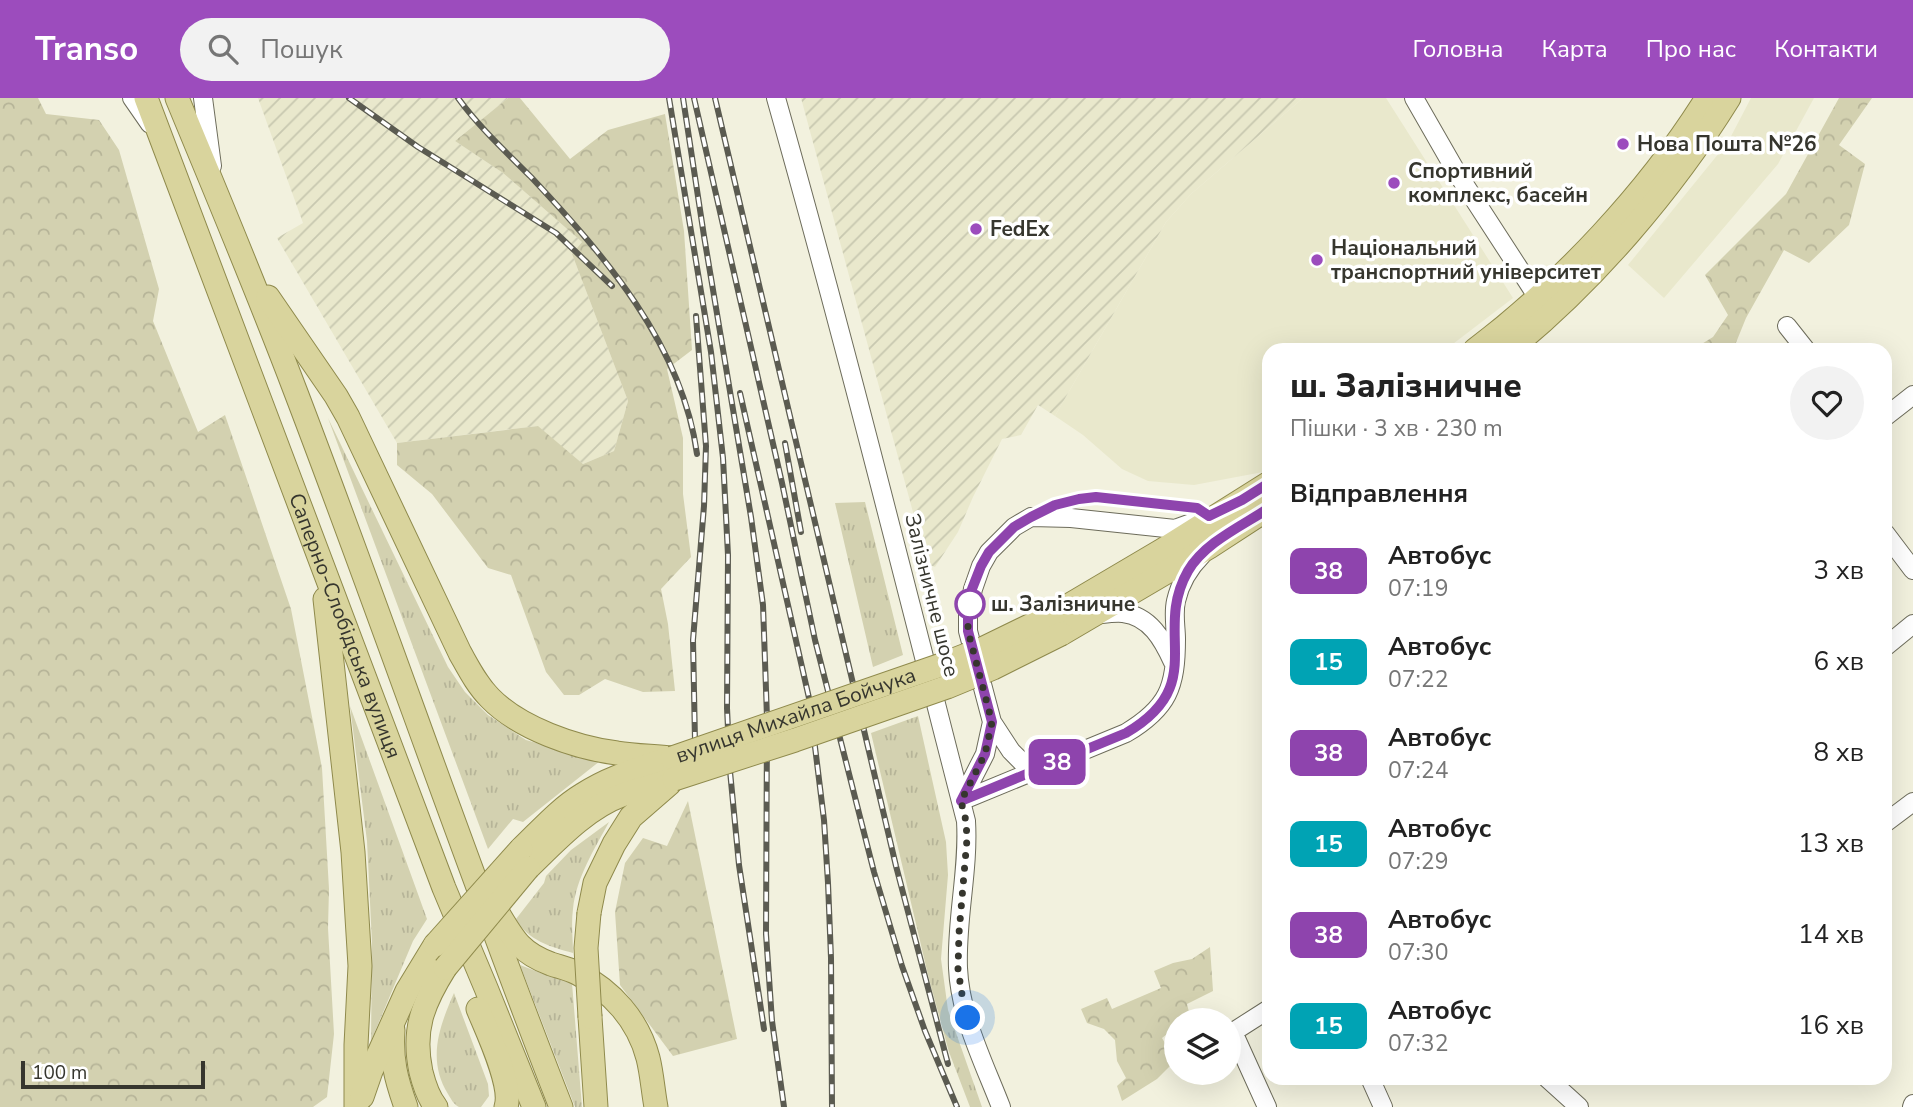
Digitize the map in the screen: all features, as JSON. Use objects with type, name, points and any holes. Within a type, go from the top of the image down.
[{"type":"main road","name":"Саперно-Слобідська вулиця","points":[[146,98],[443,888],[534,1107]]},
{"type":"main road","name":"Саперно-Слобідська вулиця","points":[[177,98],[294,387],[512,982],[561,1107]]},
{"type":"main road","points":[[1515,343],[1685,131],[1707,98]]},
{"type":"main road","points":[[1486,343],[1543,307],[1609,255],[1699,143],[1729,98]]},
{"type":"main road","points":[[237,247],[336,396],[460,653],[489,698],[509,715],[551,735],[673,769],[631,817],[595,883],[586,948],[596,1107]]},
{"type":"main road","name":"вулиця Михайла Бойчука","points":[[436,1107],[424,1084],[419,1062],[418,1031],[429,994],[445,968],[559,813],[582,794],[626,774],[673,769],[795,740],[947,687],[993,668],[1161,551],[1262,488]]},
{"type":"main road","name":"вулиця Михайла Бойчука","points":[[1058,623],[1095,615],[1262,513]]},
{"type":"main road","points":[[322,568],[354,865],[360,966],[356,1045],[358,1107]]},
{"type":"main road","points":[[460,835],[491,901],[519,946],[549,964],[575,972],[589,980],[613,996],[628,1016],[642,1040],[648,1059],[656,1107]]},
{"type":"main road","name":"вулиця Михайла Бойчука","points":[[358,1107],[407,990],[435,945],[525,859]]},
{"type":"main road","points":[[443,888],[469,984],[506,1082],[506,1107]]},
{"type":"main road","points":[[393,1023],[391,1050],[395,1078]]},
{"type":"main road","points":[[371,1071],[381,1064],[388,1066],[406,1107]]},
{"type":"street","name":"Саперно-Слобідська вулиця","points":[[132,98],[163,141]]},
{"type":"street","name":"Саперно-Слобідська вулиця","points":[[203,98],[216,194]]},
{"type":"street","name":"Залізничне шосе","points":[[776,98],[966,821],[958,969],[963,1001],[1001,1107]]},
{"type":"street","points":[[1414,98],[1457,173],[1543,307]]},
{"type":"street","points":[[1787,326],[1800,343]]},
{"type":"street","points":[[1892,412],[1913,395]]},
{"type":"street","points":[[1032,772],[1011,751],[992,722],[968,631],[972,589],[989,552],[1014,527],[1031,517],[1071,518],[1175,529],[1242,500]]},
{"type":"street","points":[[1892,542],[1913,570]]},
{"type":"street","points":[[961,801],[1126,733],[1157,711],[1168,695],[1174,679],[1175,603],[1190,568],[1209,547]]},
{"type":"street","points":[[1095,615],[1124,613],[1152,627],[1164,642],[1174,664]]},
{"type":"street","points":[[1892,642],[1913,624]]},
{"type":"street","points":[[961,801],[985,754],[992,722]]},
{"type":"street","points":[[1892,818],[1913,802]]},
{"type":"street","points":[[1262,1013],[1233,1032],[1267,1107]]},
{"type":"street","points":[[1373,1085],[1383,1107]]},
{"type":"street","points":[[1558,1085],[1579,1107]]},
{"type":"shaded area","points":[[258,98],[508,98],[455,141],[503,173],[582,242],[572,254],[628,401],[614,451],[583,464],[537,426],[397,443],[277,238],[303,223]]},
{"type":"shaded area","points":[[801,98],[1303,98],[1191,194],[1166,222],[1055,416],[1038,405],[1021,435],[1002,439],[958,532],[935,567],[927,564]]},
{"type":"shaded area","name":"Національний транспортний університет","points":[[1303,98],[1386,98],[1513,298],[1454,343],[1262,343],[1262,472],[1194,485],[1148,481],[1122,469],[1083,435],[1055,416],[1166,222],[1191,194]]},
{"type":"shaded area","points":[[1751,98],[1814,98],[1778,164],[1664,298],[1628,265],[1728,142]]},
{"type":"green space","points":[[0,98],[38,98],[46,114],[99,120],[119,150],[159,289],[153,321],[198,432],[225,415],[291,609],[322,768],[329,889],[328,928],[334,1034],[327,1097],[313,1107],[0,1107]]},
{"type":"green space","points":[[508,98],[520,98],[570,159],[608,130],[665,114],[684,231],[692,350],[667,369],[683,438],[683,494],[691,557],[661,589],[668,624],[675,691],[643,692],[605,679],[579,695],[564,695],[546,672],[511,575],[488,568],[432,494],[397,465],[397,443],[538,426],[583,464],[614,451],[628,401],[572,254],[582,242],[503,173],[455,141]]},
{"type":"green space","points":[[1839,98],[1872,98],[1839,145],[1865,164],[1849,225],[1809,263],[1784,250],[1746,318],[1736,343],[1703,343],[1713,337],[1728,315],[1705,275],[1786,194]]},
{"type":"green space","points":[[328,418],[448,667],[465,692],[488,715],[526,740],[600,761],[523,822],[513,819],[488,849]]},
{"type":"green space","points":[[865,502],[903,655],[873,667],[835,503]]},
{"type":"green space","points":[[350,706],[427,919],[413,941],[371,1041],[372,943],[367,841]]},
{"type":"green space","points":[[918,716],[946,842],[948,875],[941,959],[948,1010],[982,1107],[970,1107],[949,1052],[871,733]]},
{"type":"green space","points":[[688,801],[737,1039],[673,1056],[620,985],[615,912],[625,863],[643,838],[667,846]]},
{"type":"green space","points":[[609,822],[578,886],[572,914],[573,953],[533,937],[516,919],[544,883],[546,876],[571,850]]},
{"type":"green space","points":[[1210,947],[1213,991],[1187,1004],[1188,1008],[1164,1008],[1164,1072],[1122,1101],[1117,1086],[1126,1078],[1117,1061],[1115,1040],[1104,1029],[1087,1023],[1081,1009],[1107,998],[1112,1009],[1161,988],[1154,971],[1192,959]]},
{"type":"green space","points":[[520,965],[572,983],[582,1107],[575,1107]]},
{"type":"green space","points":[[454,993],[488,1084],[489,1096],[481,1107],[456,1105],[450,1098],[438,1069],[440,1031]]},
{"type":"railway","points":[[349,98],[418,147],[556,233],[612,286]]},
{"type":"railway","points":[[458,98],[586,238],[636,304],[675,375],[689,414],[697,454]]},
{"type":"railway","points":[[669,98],[711,352],[723,458],[728,555],[727,708],[730,771],[739,865],[764,1029]]},
{"type":"railway","points":[[683,98],[763,605],[767,718],[766,934],[772,1021],[784,1107]]},
{"type":"railway","points":[[694,98],[815,640],[874,872],[902,966],[925,1031],[957,1107]]},
{"type":"railway","points":[[715,98],[896,866],[948,1064]]},
{"type":"railway","points":[[695,742],[693,640],[706,446],[696,316]]},
{"type":"railway","points":[[740,393],[809,698],[824,820],[828,883],[832,1107]]},
{"type":"railway","points":[[785,443],[801,532]]},
{"type":"bus line","name":"38","points":[[1262,487],[1209,516],[1197,508],[1096,497],[1079,499],[1055,505],[1014,527],[1002,537],[981,566],[972,589],[968,613],[968,631],[992,722],[985,754],[961,801],[1126,733],[1157,711],[1168,695],[1174,679],[1175,603],[1182,582],[1190,568],[1209,547],[1262,513]]},
{"type":"place","name":"Нова Пошта №26","points":[[1623,144]]},
{"type":"place","name":"Спортивний комплекс, басейн","points":[[1394,183]]},
{"type":"place","name":"FedEx","points":[[976,229]]},
{"type":"place","name":"Національний транспортний університет","points":[[1317,260]]},
{"type":"place","name":"ш. Залізничне","points":[[970,604]]},
{"type":"route","points":[[968,1018],[958,969],[967,839],[961,801],[985,754],[992,722],[968,631],[970,604]]}]
